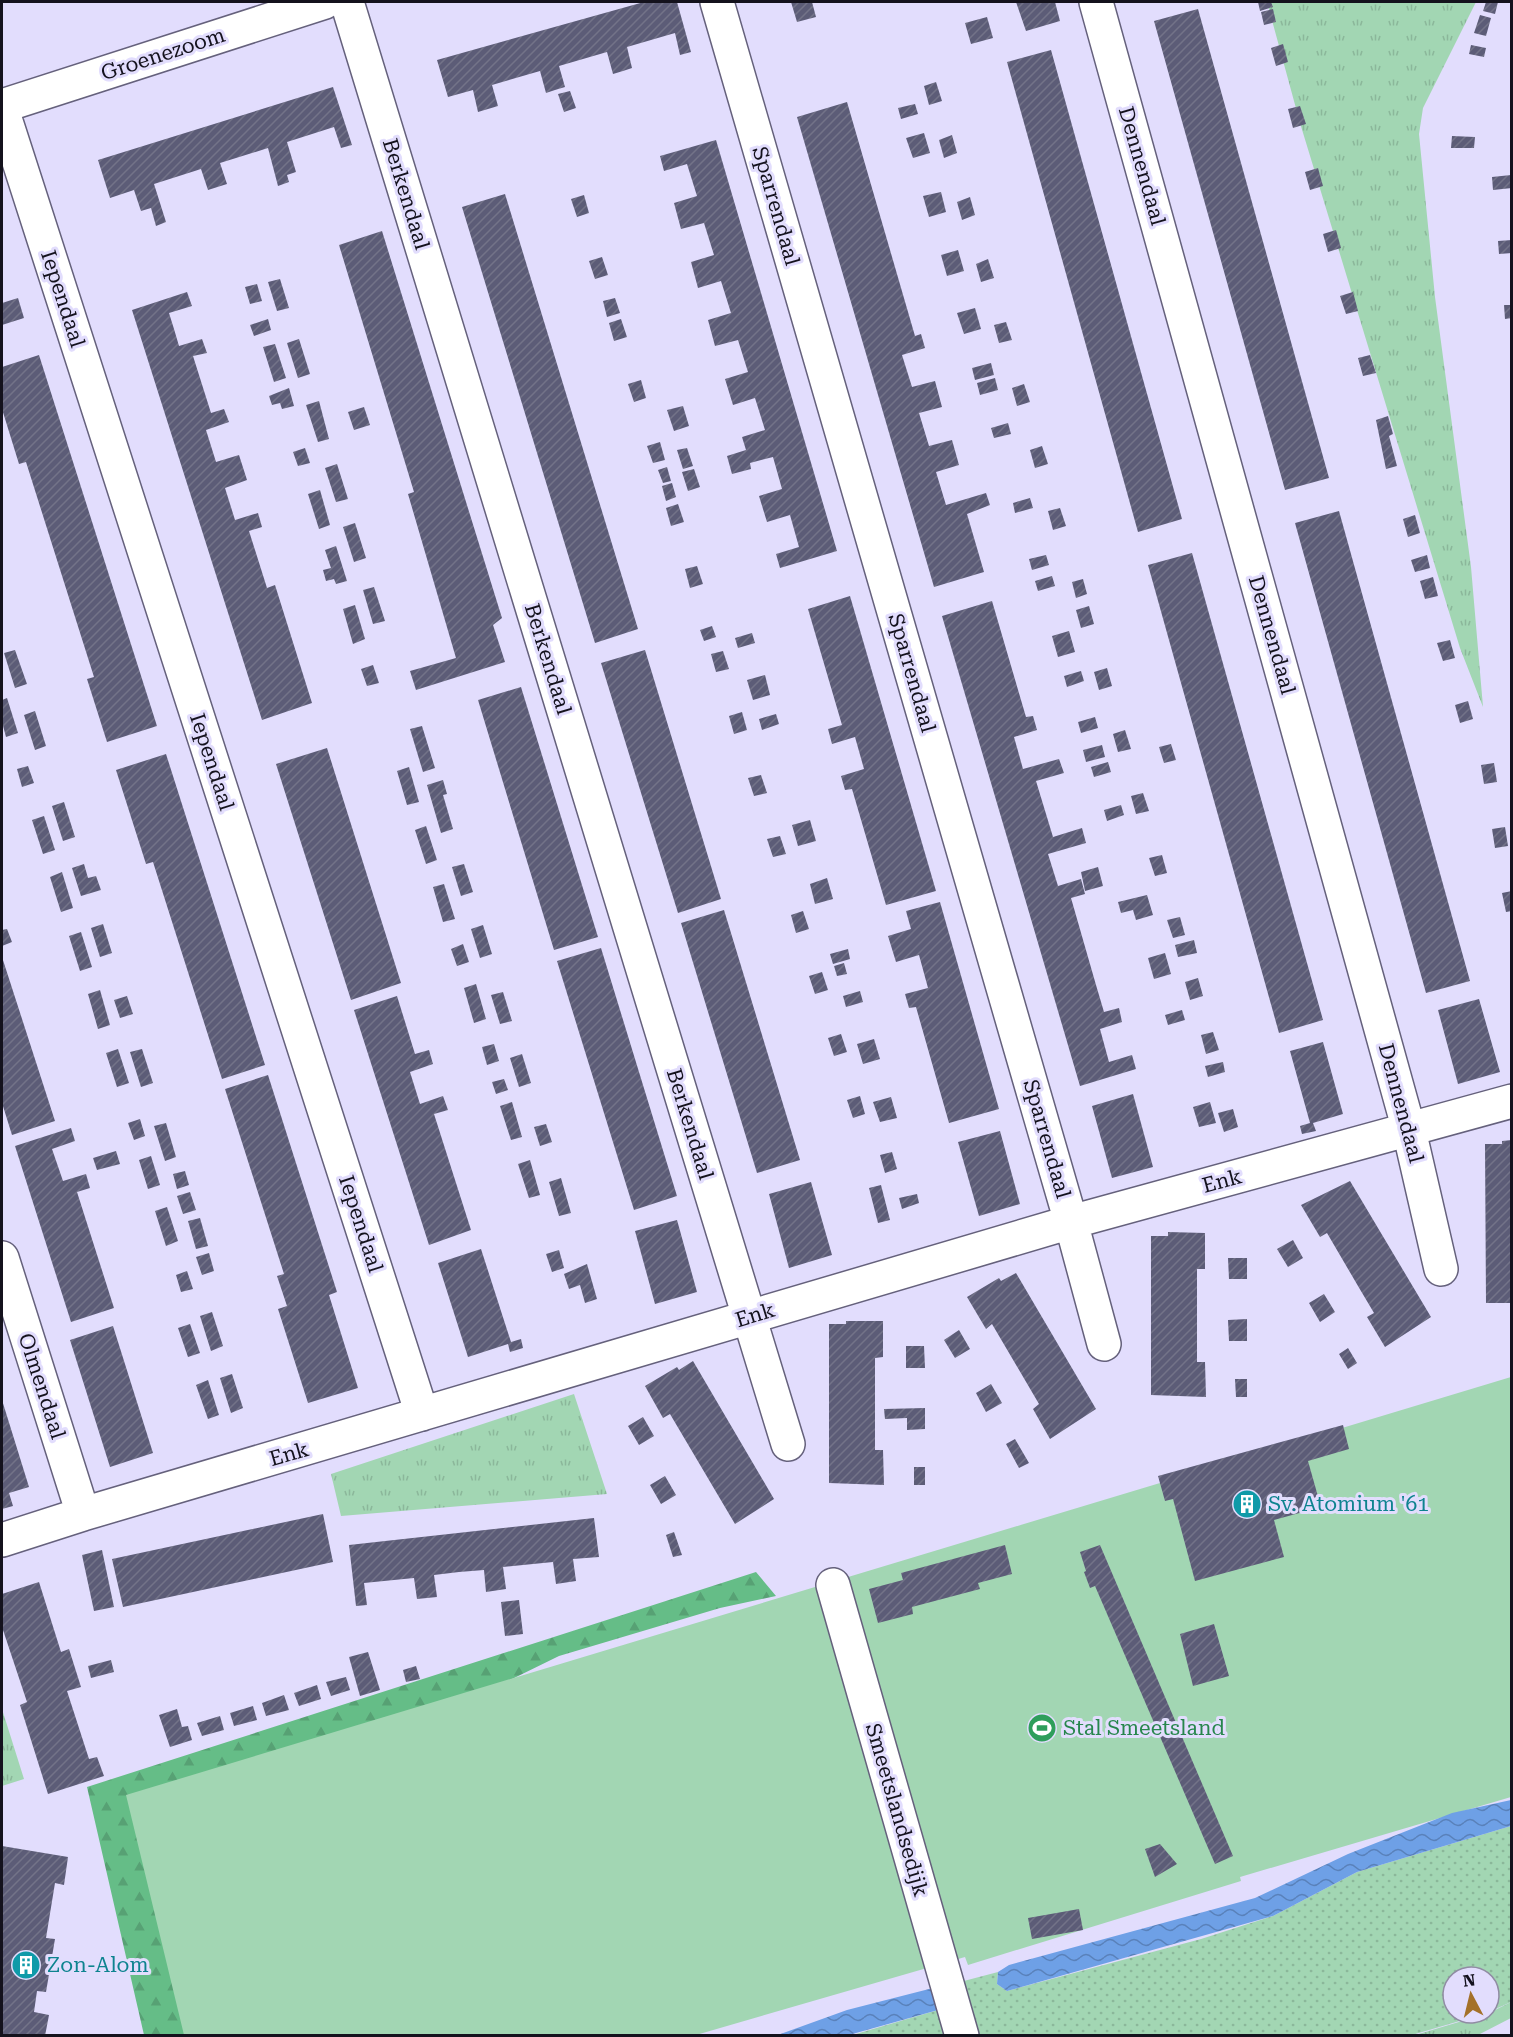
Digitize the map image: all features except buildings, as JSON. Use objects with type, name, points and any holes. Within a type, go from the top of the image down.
[{"type":"street","name":"Groenezoom","points":[[2,108],[325,2]]},
{"type":"street","name":"Berkendaal","points":[[347,2],[749,1316]]},
{"type":"street","name":"Sparrendaal","points":[[717,2],[1071,1222],[1104,1344]]},
{"type":"street","name":"Dennendaal","points":[[1096,2],[1409,1130],[1441,1269]]},
{"type":"street","name":"Iependaal","points":[[2,108],[422,1414]]},
{"type":"street","name":"Enk","points":[[2,1540],[83,1514],[1071,1222],[1512,1101]]},
{"type":"street","name":"Olmendaal","points":[[2,1258],[83,1514]]},
{"type":"street","points":[[749,1316],[788,1444]]},
{"type":"street","name":"Smeetslandsedijk","points":[[833,1585],[962,2036]]},
{"type":"green space","points":[[1267,2],[1476,2],[1423,108],[1419,134],[1435,297],[1471,567],[1483,707],[1460,648],[1300,123]]},
{"type":"green space","points":[[1511,1377],[1511,1797],[1240,1877],[1241,1881],[968,1965],[965,1957],[696,2035],[184,2035],[126,1795]]},
{"type":"green space","points":[[574,1394],[607,1494],[341,1516],[331,1474]]},
{"type":"green space","points":[[756,1572],[776,1596],[720,1608],[559,1656],[475,1697],[209,2035],[144,2035],[87,1787]]},
{"type":"green space","points":[[2,1709],[24,1779],[2,1786]]},
{"type":"green space","points":[[1511,1826],[1511,2002],[1501,2007],[1501,1965],[1441,1965],[1441,2025],[1446,2025],[1412,2035],[976,2035],[960,1982],[998,1972],[997,1984],[1007,1991],[1201,1939],[1273,1916],[1357,1872]]},
{"type":"green space","points":[[1511,2002],[1511,2018],[1501,2023],[1501,2007]]},
{"type":"green space","points":[[938,2010],[946,2036],[849,2036]]},
{"type":"green space","points":[[1449,2025],[1497,2025],[1478,2035],[1412,2036]]},
{"type":"water","points":[[1511,1800],[1511,1826],[1357,1872],[1273,1916],[1007,1991],[997,1984],[998,1972],[1009,1965],[1255,1898],[1348,1854],[1452,1813]]},
{"type":"water","points":[[933,1988],[938,2010],[849,2035],[775,2036],[847,2010]]},
{"type":"place","name":"Sv. Atomium '61","points":[[1247,1504]]},
{"type":"place","name":"Stal Smeetsland","points":[[1042,1728]]},
{"type":"place","name":"Zon-Alom","points":[[26,1965]]}]
